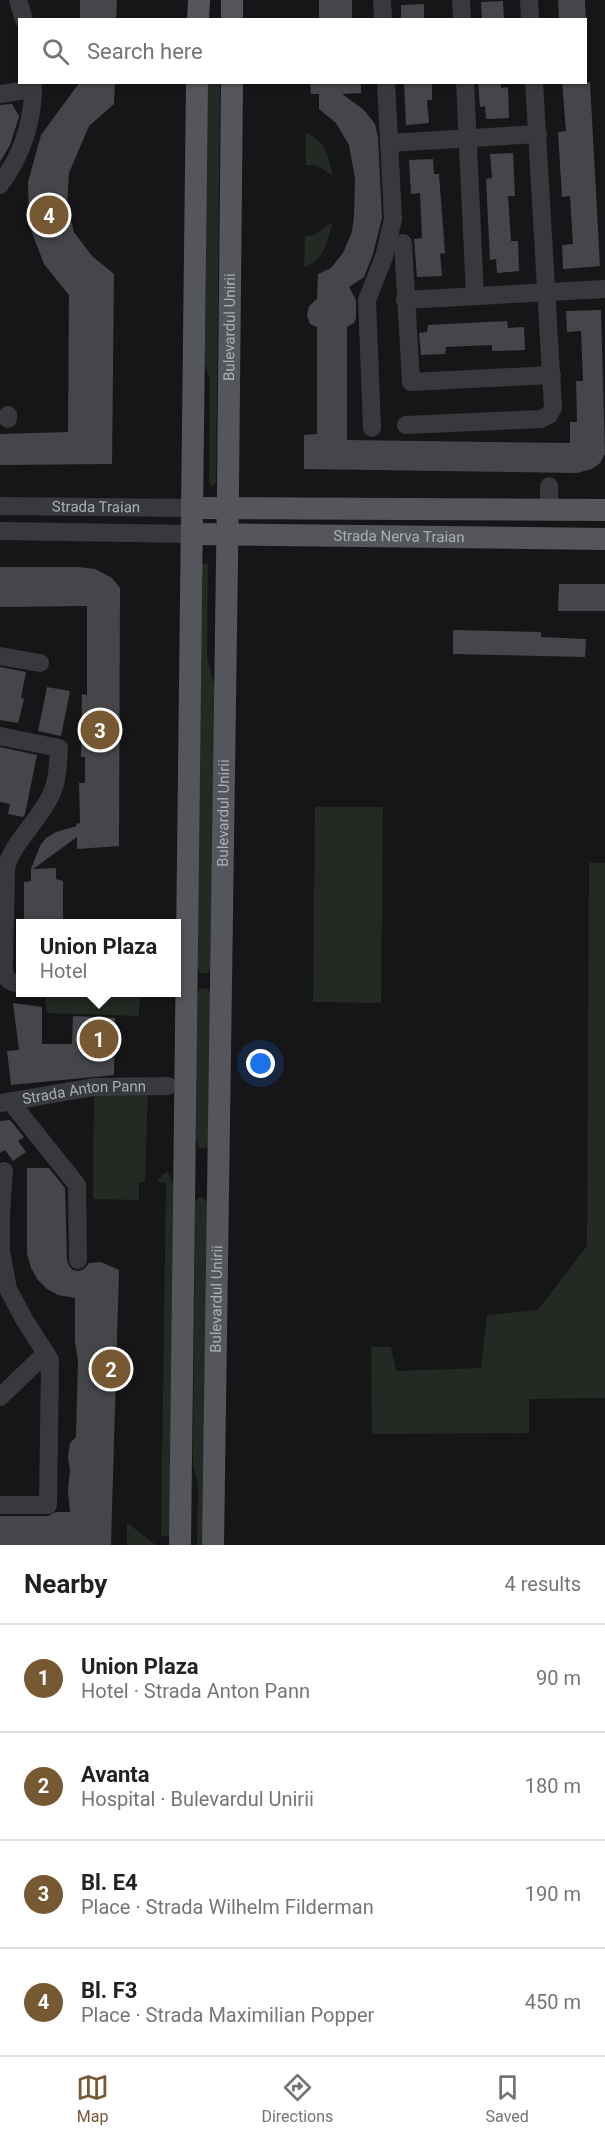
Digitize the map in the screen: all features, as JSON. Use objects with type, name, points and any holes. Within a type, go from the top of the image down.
[{"type":"main road","points":[[198,18],[199,0]]},
{"type":"main road","points":[[232,0],[232,18]]},
{"type":"main road","points":[[180,1545],[185,1166],[184,969],[197,84]]},
{"type":"main road","name":"Bulevardul Unirii","points":[[213,1545],[228,534],[232,84]]},
{"type":"main road","name":"Strada Nerva Traian","points":[[192,508],[605,510]]},
{"type":"main road","name":"Strada Nerva Traian","points":[[192,534],[605,539]]},
{"type":"main road","points":[[184,969],[221,980]]},
{"type":"main road","points":[[185,1166],[219,1166]]},
{"type":"street","points":[[18,0],[23,18]]},
{"type":"street","points":[[382,0],[383,18]]},
{"type":"street","points":[[461,0],[462,18]]},
{"type":"street","points":[[529,0],[531,18]]},
{"type":"street","points":[[372,428],[367,300],[384,257],[393,219],[386,84]]},
{"type":"street","points":[[465,84],[476,296]]},
{"type":"street","points":[[406,425],[541,419],[549,415],[553,408],[534,84]]},
{"type":"street","points":[[0,94],[33,86],[32,112],[25,137],[13,165],[0,185]]},
{"type":"street","points":[[389,142],[538,134]]},
{"type":"street","points":[[403,243],[411,382],[552,375]]},
{"type":"street","points":[[405,300],[605,289]]},
{"type":"street","points":[[549,486],[549,510]]},
{"type":"street","name":"Strada Traian","points":[[0,506],[192,508]]},
{"type":"street","name":"Strada Traian","points":[[0,531],[192,534]]},
{"type":"street","points":[[0,656],[40,663]]},
{"type":"street","points":[[0,736],[59,748],[57,775],[52,793],[12,852],[6,868],[4,972],[6,979],[16,983]]},
{"type":"street","name":"Strada Anton Pann","points":[[5,1102],[93,1088],[168,1086]]},
{"type":"street","points":[[5,1102],[77,1185],[78,1260]]},
{"type":"street","points":[[0,1505],[48,1505],[50,1360],[8,1289],[1,1252],[4,1171]]},
{"type":"street","points":[[0,1398],[46,1353]]},
{"type":"shaded area","points":[[207,84],[220,84],[216,483],[212,486],[209,483],[210,380],[205,364]]},
{"type":"shaded area","points":[[306,133],[322,145],[333,175],[315,165],[306,165]]},
{"type":"shaded area","points":[[333,222],[321,255],[304,267],[305,236],[314,235]]},
{"type":"shaded area","points":[[201,564],[208,564],[207,657],[214,685],[212,968],[208,973],[200,973],[197,967]]},
{"type":"shaded area","points":[[315,807],[383,807],[381,1003],[313,1002]]},
{"type":"shaded area","points":[[589,863],[605,863],[605,1398],[529,1399],[529,1433],[372,1434],[371,1347],[391,1347],[396,1371],[481,1368],[487,1315],[538,1310],[587,1246]]},
{"type":"shaded area","points":[[201,988],[211,993],[209,1145],[205,1148],[199,1148],[196,1140],[197,993]]},
{"type":"shaded area","points":[[45,997],[140,997],[139,1016],[47,1013]]},
{"type":"shaded area","points":[[148,1086],[145,1182],[139,1182],[139,1200],[93,1199],[94,1087]]},
{"type":"shaded area","points":[[168,1172],[173,1185],[170,1536],[161,1536],[166,1183],[157,1182],[163,1174]]},
{"type":"shaded area","points":[[202,1197],[208,1203],[204,1545],[197,1545],[198,1485],[193,1464],[195,1203]]},
{"type":"shaded area","points":[[127,1523],[156,1545],[127,1545]]},
{"type":"building","points":[[80,0],[117,0],[116,18],[80,18]]},
{"type":"building","points":[[319,0],[352,0],[352,18],[319,18]]},
{"type":"building","points":[[558,0],[585,0],[586,18],[559,18]]},
{"type":"building","points":[[503,1],[504,18],[482,18],[481,2]]},
{"type":"building","points":[[424,4],[424,18],[401,18],[401,5]]},
{"type":"building","points":[[590,82],[600,266],[563,269],[562,245],[573,244],[570,196],[562,197],[558,132],[566,131],[562,84]]},
{"type":"building","points":[[79,84],[115,84],[114,104],[89,126],[69,173],[67,205],[74,232],[92,256],[114,274],[112,464],[0,465],[0,434],[68,432],[69,295],[44,264],[29,225],[28,182],[41,135]]},
{"type":"building","points":[[310,84],[361,84],[361,93],[342,94],[364,110],[375,124],[378,137],[382,218],[373,254],[364,277],[349,287],[356,300],[356,318],[354,323],[347,327],[347,440],[570,443],[570,422],[577,422],[576,381],[583,381],[581,331],[567,332],[566,311],[601,310],[605,454],[600,463],[592,469],[577,473],[304,469],[304,435],[317,434],[317,327],[310,324],[307,315],[309,306],[317,299],[318,274],[331,268],[343,253],[352,232],[355,179],[349,145],[336,123],[319,109],[319,94],[311,94]]},
{"type":"building","points":[[404,84],[432,84],[432,100],[427,100],[429,123],[406,125]]},
{"type":"building","points":[[478,84],[501,84],[501,88],[508,87],[509,118],[486,119],[485,106],[480,107]]},
{"type":"building","points":[[12,104],[19,116],[10,145],[0,162],[0,105]]},
{"type":"building","points":[[513,153],[515,196],[508,196],[511,241],[518,241],[519,271],[497,273],[496,259],[490,260],[486,179],[492,178],[490,154]]},
{"type":"building","points":[[433,159],[434,174],[439,174],[445,253],[440,254],[442,276],[417,277],[414,239],[422,238],[420,193],[411,194],[409,160]]},
{"type":"building","points":[[507,321],[508,328],[524,327],[525,350],[492,351],[492,345],[446,347],[445,354],[421,355],[419,333],[427,332],[428,325]]},
{"type":"building","points":[[0,567],[95,569],[112,578],[120,588],[119,846],[77,849],[77,837],[33,869],[56,868],[56,879],[63,881],[63,919],[24,919],[24,882],[31,881],[31,869],[40,846],[46,838],[80,823],[79,783],[85,783],[85,757],[81,757],[82,694],[87,695],[87,606],[0,607]]},
{"type":"building","points":[[559,584],[605,584],[605,611],[558,611]]},
{"type":"building","points":[[453,630],[541,632],[541,637],[586,639],[585,657],[453,654]]},
{"type":"building","points":[[0,667],[26,672],[21,698],[24,699],[18,723],[0,720]]},
{"type":"building","points":[[47,687],[70,691],[61,736],[38,731]]},
{"type":"building","points":[[0,747],[37,755],[23,817],[8,814],[10,804],[0,802]]},
{"type":"building","points":[[13,1003],[42,1007],[42,1044],[72,1044],[73,1016],[115,1018],[114,1075],[11,1085],[7,1051],[19,1050]]},
{"type":"building","points":[[10,1120],[24,1137],[18,1141],[26,1152],[13,1161],[5,1150],[0,1153],[0,1121]]},
{"type":"building","points":[[27,1168],[49,1168],[65,1188],[69,1266],[79,1271],[89,1263],[101,1262],[119,1270],[111,1545],[0,1545],[0,1516],[48,1516],[56,1512],[70,1512],[68,1457],[70,1443],[76,1437],[78,1360],[75,1343],[75,1298],[58,1295],[47,1289],[31,1268],[27,1254]]},
{"type":"place","name":"Bl. F3","points":[[49,215]]},
{"type":"place","name":"Bl. E4","points":[[100,730]]},
{"type":"place","name":"Union Plaza","points":[[99,1039]]},
{"type":"place","name":"Avanta","points":[[111,1369]]}]
